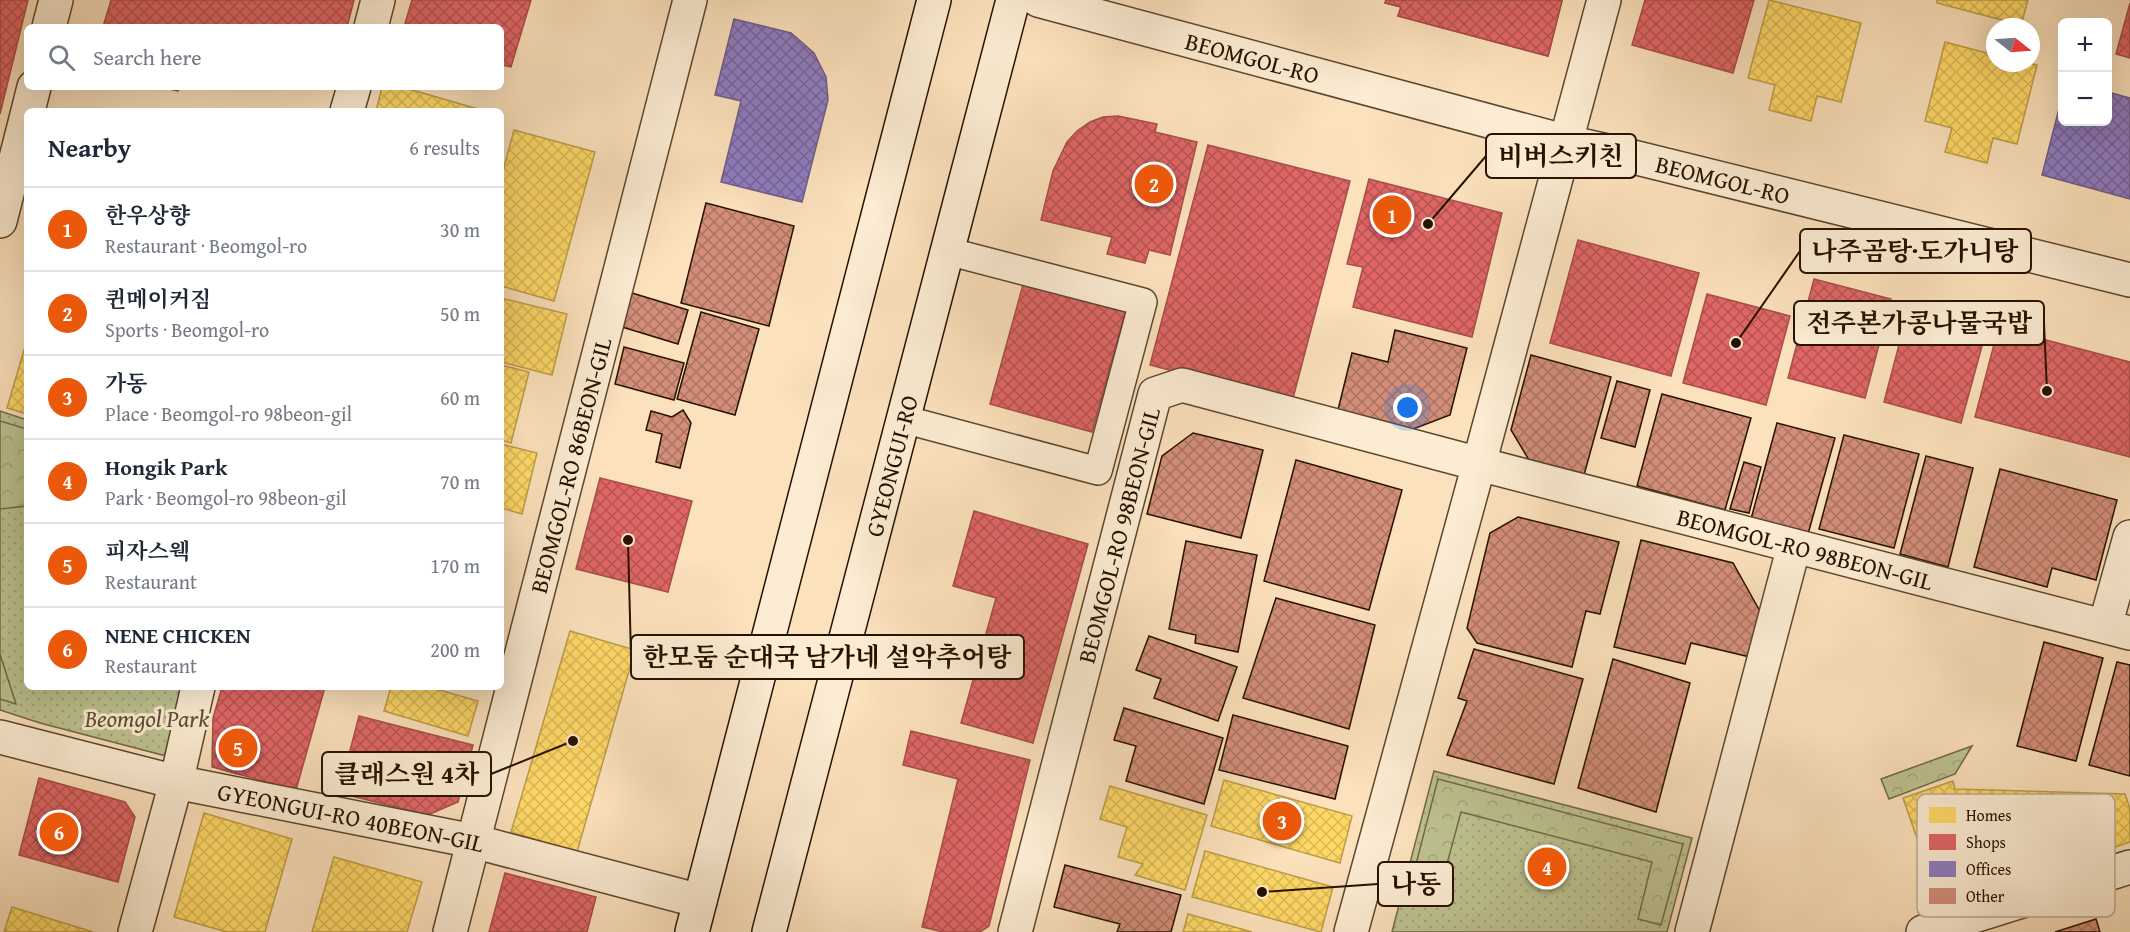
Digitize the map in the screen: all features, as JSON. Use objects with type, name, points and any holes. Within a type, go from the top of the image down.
[{"type":"street","points":[[50,24],[56,0]]},
{"type":"street","points":[[372,24],[378,0]]},
{"type":"street","name":"BEOMGOL-RO 86BEON-GIL","points":[[450,932],[690,0]]},
{"type":"street","points":[[696,916],[934,0]]},
{"type":"street","name":"GYEONGUI-RO","points":[[769,932],[1012,0]]},
{"type":"street","name":"BEOMGOL-RO","points":[[1038,0],[1567,142],[2130,280]]},
{"type":"street","points":[[1351,932],[1604,0]]},
{"type":"street","points":[[29,108],[33,90]]},
{"type":"street","points":[[348,108],[353,90]]},
{"type":"street","points":[[0,221],[24,128]]},
{"type":"street","name":"BEOMGOL-RO 98BEON-GIL","points":[[1015,932],[1155,394],[1182,385],[2117,629]]},
{"type":"street","points":[[2117,629],[2130,537]]},
{"type":"street","points":[[1692,932],[1794,546]]},
{"type":"street","points":[[135,932],[176,783],[197,690]]},
{"type":"street","name":"GYEONGUI-RO 40BEON-GIL","points":[[0,737],[176,783],[473,842],[696,916]]},
{"type":"street","points":[[2115,872],[2130,867]]},
{"type":"street","points":[[1923,932],[1971,917]]},
{"type":"lane","points":[[903,419],[1098,471],[1143,302],[947,251]]},
{"type":"green space","name":"Beomgol Park","points":[[0,411],[24,419],[24,690],[186,690],[170,757],[40,723],[0,710]]},
{"type":"green space","points":[[0,421],[24,428],[24,506],[0,509]]},
{"type":"green space","points":[[0,654],[16,704],[0,699]]},
{"type":"green space","points":[[1972,746],[1955,774],[1889,799],[1881,779]]},
{"type":"green space","points":[[1434,771],[1692,838],[1667,932],[1392,932]]},
{"type":"green space","points":[[1438,779],[1683,844],[1661,925],[1638,919],[1652,862],[1461,812],[1444,875],[1415,868]]},
{"type":"building: Homes","points":[[1769,0],[1861,23],[1841,102],[1817,96],[1811,121],[1769,110],[1775,85],[1748,78]]},
{"type":"building: Homes","points":[[1937,0],[2028,0],[2023,18],[1994,18],[1937,3]]},
{"type":"building: Homes","points":[[1945,42],[1986,53],[1986,72],[2035,72],[2017,144],[1993,138],[1987,163],[1945,152],[1952,128],[1925,121]]},
{"type":"building: Homes","points":[[381,90],[412,90],[475,108],[377,108]]},
{"type":"building: Homes","points":[[514,130],[595,152],[554,301],[504,287],[504,167]]},
{"type":"building: Homes","points":[[504,299],[567,314],[552,375],[504,363]]},
{"type":"building: Homes","points":[[24,350],[24,413],[7,408]]},
{"type":"building: Homes","points":[[504,366],[529,372],[511,443],[504,441]]},
{"type":"building: Homes","points":[[504,445],[537,453],[522,514],[504,509]]},
{"type":"building: Homes","points":[[570,631],[635,650],[577,852],[511,832]]},
{"type":"building: Homes","points":[[390,690],[440,690],[478,701],[468,736],[384,711]]},
{"type":"building: Homes","points":[[1224,780],[1352,816],[1340,863],[1211,826]]},
{"type":"building: Homes","points":[[1953,781],[1955,789],[2125,794],[2130,809],[2130,842],[2115,847],[2115,794],[1917,794],[1917,838],[1903,798]]},
{"type":"building: Homes","points":[[1110,786],[1207,815],[1185,890],[1135,875],[1143,864],[1118,857],[1127,827],[1100,819]]},
{"type":"building: Homes","points":[[204,813],[292,839],[265,932],[227,932],[174,917]]},
{"type":"building: Homes","points":[[1205,851],[1333,887],[1321,932],[1192,897]]},
{"type":"building: Homes","points":[[334,857],[422,882],[407,932],[312,932]]},
{"type":"building: Homes","points":[[12,907],[93,932],[4,932]]},
{"type":"building: Homes","points":[[1188,914],[1252,932],[1183,932]]},
{"type":"building: Shops","points":[[0,0],[28,0],[0,114]]},
{"type":"building: Shops","points":[[111,0],[354,0],[348,24],[104,24]]},
{"type":"building: Shops","points":[[412,0],[531,0],[511,67],[504,66],[504,24],[405,24]]},
{"type":"building: Shops","points":[[1386,0],[1562,0],[1548,56],[1398,16],[1401,7],[1385,3]]},
{"type":"building: Shops","points":[[1386,0],[1562,1],[1548,56],[1398,16],[1401,7],[1385,3]]},
{"type":"building: Shops","points":[[1645,0],[1754,0],[1733,73],[1632,45]]},
{"type":"building: Shops","points":[[2130,3],[2130,58],[2116,54]]},
{"type":"building: Shops","points":[[1118,116],[1157,124],[1155,132],[1197,142],[1170,255],[1149,250],[1145,263],[1107,254],[1112,237],[1041,220],[1053,171],[1067,142],[1090,122],[1103,117]]},
{"type":"building: Shops","points":[[1208,145],[1350,181],[1292,402],[1150,365]]},
{"type":"building: Shops","points":[[1369,179],[1502,213],[1472,337],[1353,307],[1363,267],[1347,264]]},
{"type":"building: Shops","points":[[1578,240],[1699,273],[1671,376],[1550,343]]},
{"type":"building: Shops","points":[[1814,279],[1891,299],[1865,398],[1788,378]]},
{"type":"building: Shops","points":[[1024,281],[1126,309],[1092,432],[990,404]]},
{"type":"building: Shops","points":[[1707,294],[1790,316],[1766,405],[1683,383]]},
{"type":"building: Shops","points":[[1910,303],[1988,324],[1961,423],[1884,402]]},
{"type":"building: Shops","points":[[2003,329],[2015,332],[2019,338],[2030,341],[2031,336],[2130,362],[2130,457],[1975,417],[1997,333]]},
{"type":"building: Shops","points":[[600,478],[692,501],[668,592],[576,569]]},
{"type":"building: Shops","points":[[974,511],[1088,544],[1033,743],[961,723],[996,598],[953,586]]},
{"type":"building: Shops","points":[[221,690],[324,690],[296,790],[212,767],[213,718]]},
{"type":"building: Shops","points":[[359,716],[473,745],[458,802],[428,815],[339,793]]},
{"type":"building: Shops","points":[[911,731],[1030,760],[989,926],[980,932],[943,932],[922,927],[958,779],[903,765]]},
{"type":"building: Shops","points":[[39,778],[125,802],[135,817],[118,882],[19,855]]},
{"type":"building: Shops","points":[[505,873],[596,897],[587,932],[489,932]]},
{"type":"building: Offices","points":[[734,19],[791,33],[814,53],[826,77],[828,100],[802,202],[721,182],[741,101],[715,95]]},
{"type":"building: Offices","points":[[2112,93],[2130,98],[2130,199],[2042,175],[2058,113],[2058,126],[2112,126]]},
{"type":"building: Other","points":[[706,203],[794,226],[769,326],[681,303]]},
{"type":"building: Other","points":[[632,293],[688,310],[678,344],[622,327]]},
{"type":"building: Other","points":[[701,312],[759,329],[735,415],[677,399]]},
{"type":"building: Other","points":[[1395,330],[1467,348],[1450,415],[1408,431],[1337,414],[1352,353],[1388,362]]},
{"type":"building: Other","points":[[624,347],[684,363],[674,400],[615,384]]},
{"type":"building: Other","points":[[1531,355],[1611,377],[1584,475],[1529,460],[1511,430]]},
{"type":"building: Other","points":[[1617,381],[1650,390],[1635,447],[1601,438]]},
{"type":"building: Other","points":[[1662,394],[1751,418],[1725,510],[1637,486]]},
{"type":"building: Other","points":[[683,410],[691,423],[680,468],[656,462],[662,434],[646,430],[651,411],[672,417]]},
{"type":"building: Other","points":[[1777,423],[1835,438],[1808,534],[1751,519]]},
{"type":"building: Other","points":[[1193,433],[1263,450],[1241,538],[1147,514],[1162,456]]},
{"type":"building: Other","points":[[1844,435],[1919,454],[1894,548],[1819,529]]},
{"type":"building: Other","points":[[1926,456],[1973,468],[1948,567],[1900,554]]},
{"type":"building: Other","points":[[1296,460],[1402,490],[1369,610],[1264,581]]},
{"type":"building: Other","points":[[1744,462],[1761,467],[1749,513],[1730,509]]},
{"type":"building: Other","points":[[2000,469],[2117,500],[2096,580],[2052,568],[2047,587],[1974,567]]},
{"type":"building: Other","points":[[1518,517],[1619,542],[1600,614],[1586,611],[1572,667],[1477,643],[1467,628],[1490,533]]},
{"type":"building: Other","points":[[1641,540],[1733,563],[1761,613],[1750,657],[1691,643],[1685,664],[1614,647]]},
{"type":"building: Other","points":[[1186,541],[1257,555],[1238,652],[1195,643],[1196,635],[1169,629]]},
{"type":"building: Other","points":[[1276,598],[1375,625],[1349,729],[1243,698]]},
{"type":"building: Other","points":[[1149,636],[1237,667],[1218,721],[1154,698],[1161,679],[1136,670]]},
{"type":"building: Other","points":[[2044,642],[2103,658],[2076,761],[2017,746]]},
{"type":"building: Other","points":[[1474,649],[1583,679],[1554,784],[1447,755],[1467,701],[1458,698]]},
{"type":"building: Other","points":[[1613,659],[1690,683],[1656,812],[1578,788]]},
{"type":"building: Other","points":[[2117,662],[2130,665],[2130,776],[2089,765]]},
{"type":"building: Other","points":[[1124,708],[1223,738],[1204,804],[1126,781],[1136,746],[1114,740]]},
{"type":"building: Other","points":[[1233,715],[1348,746],[1335,799],[1219,770]]},
{"type":"building: Other","points":[[1065,865],[1181,895],[1171,932],[1117,932],[1120,924],[1054,907]]},
{"type":"building: Other","points":[[2096,919],[2100,932],[2055,932]]},
{"type":"place","name":"퀸메이커짐","points":[[1154,184]]},
{"type":"place","name":"한우상향","points":[[1392,215]]},
{"type":"place","name":"비버스키친","points":[[1428,224]]},
{"type":"place","name":"나주곰탕·도가니탕","points":[[1736,343]]},
{"type":"place","name":"전주본가콩나물국밥","points":[[2047,391]]},
{"type":"place","name":"한모둠 순대국 남가네 설악추어탕","points":[[628,540]]},
{"type":"place","name":"클래스원 4차","points":[[573,741]]},
{"type":"place","name":"피자스웩","points":[[238,748]]},
{"type":"place","name":"가동","points":[[1282,821]]},
{"type":"place","name":"NENE CHICKEN","points":[[59,832]]},
{"type":"place","name":"Hongik Park","points":[[1547,867]]},
{"type":"place","name":"나동","points":[[1262,892]]}]
